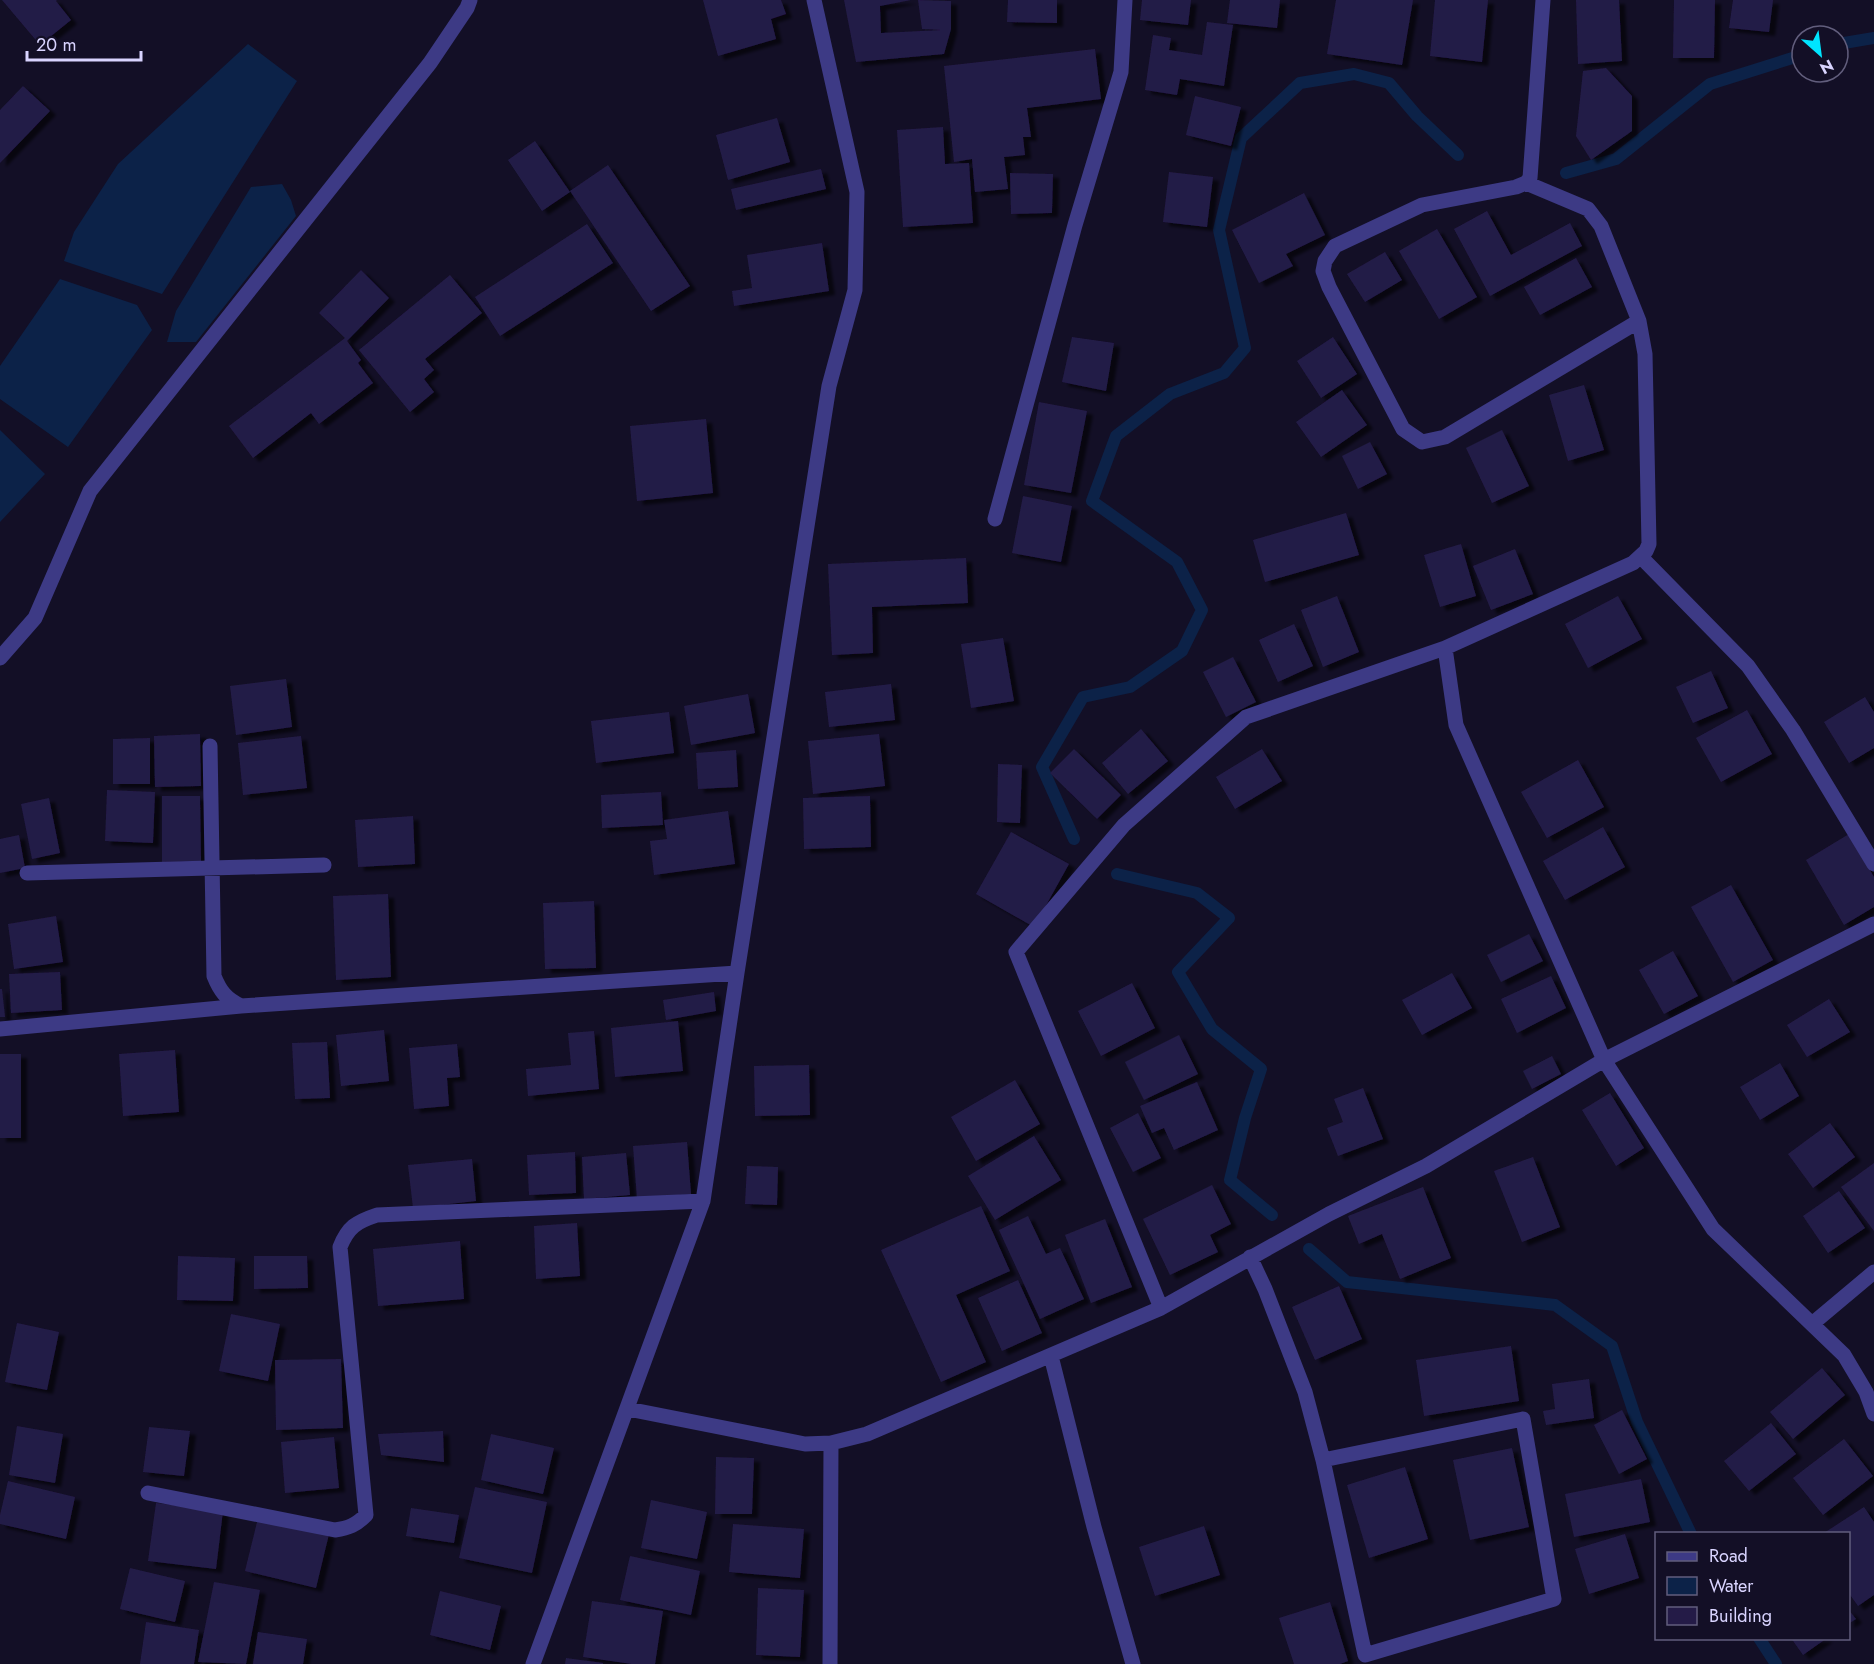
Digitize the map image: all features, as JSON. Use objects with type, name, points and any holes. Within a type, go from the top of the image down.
[{"type":"street","points":[[0,658],[35,618],[90,491],[430,63],[470,0]]},
{"type":"street","points":[[533,1664],[703,1201],[829,386],[855,290],[857,192],[814,0]]},
{"type":"street","points":[[995,519],[1075,225],[1121,72],[1125,0]]},
{"type":"street","points":[[1543,0],[1530,178],[1526,183],[1516,187],[1422,205],[1335,246],[1324,261],[1323,271],[1329,287],[1403,429],[1422,442],[1445,436],[1639,321]]},
{"type":"street","points":[[1161,1308],[1016,952],[1124,825],[1246,717],[1446,648],[1633,563],[1641,557],[1649,544],[1645,354],[1639,321],[1601,226],[1588,209],[1526,183]]},
{"type":"street","points":[[1641,557],[1748,666],[1793,729],[1874,864]]},
{"type":"street","points":[[1446,648],[1455,725],[1604,1060],[1713,1229],[1844,1355],[1866,1392],[1874,1414]]},
{"type":"street","points":[[210,746],[214,976],[227,1000],[240,1006]]},
{"type":"street","points":[[27,873],[324,865]]},
{"type":"street","points":[[628,1409],[805,1444],[831,1443],[867,1434],[1161,1308],[1329,1214],[1426,1166],[1604,1060],[1874,924]]},
{"type":"street","points":[[0,1029],[240,1006],[737,973]]},
{"type":"street","points":[[148,1493],[335,1530],[357,1524],[366,1515],[340,1247],[345,1234],[365,1219],[377,1215],[703,1201]]},
{"type":"street","points":[[1250,1257],[1265,1289],[1305,1392],[1323,1460],[1365,1655],[1554,1599],[1523,1419],[1323,1460]]},
{"type":"street","points":[[1812,1324],[1874,1272]]},
{"type":"street","points":[[1051,1356],[1094,1527],[1133,1664]]},
{"type":"street","points":[[830,1664],[831,1443]]},
{"type":"water","points":[[248,44],[297,81],[162,294],[64,261],[74,232],[118,164]]},
{"type":"water","points":[[282,184],[291,200],[296,216],[196,342],[167,342],[176,311],[251,187]]},
{"type":"water","points":[[60,279],[137,305],[152,330],[68,447],[0,399],[0,366]]},
{"type":"water","points":[[0,430],[45,474],[0,522]]},
{"type":"building","points":[[2,0],[57,0],[71,20],[40,45]]},
{"type":"building","points":[[703,0],[781,0],[786,14],[771,19],[776,39],[718,56]]},
{"type":"building","points":[[844,0],[911,0],[880,6],[881,33],[941,30],[922,29],[918,0],[951,1],[951,29],[944,54],[856,62]]},
{"type":"building","points":[[1008,0],[1057,0],[1057,23],[1007,22]]},
{"type":"building","points":[[1142,0],[1191,0],[1188,25],[1140,20]]},
{"type":"building","points":[[1230,0],[1280,0],[1277,28],[1227,23]]},
{"type":"building","points":[[1336,0],[1413,0],[1402,65],[1327,54]]},
{"type":"building","points":[[1435,0],[1488,0],[1482,62],[1430,56]]},
{"type":"building","points":[[1576,0],[1619,0],[1622,61],[1578,64]]},
{"type":"building","points":[[1674,0],[1715,0],[1714,58],[1673,58]]},
{"type":"building","points":[[1733,0],[1773,0],[1769,32],[1729,28]]},
{"type":"building","points":[[1207,22],[1233,25],[1224,86],[1180,79],[1177,95],[1145,90],[1153,35],[1171,38],[1169,50],[1202,55]]},
{"type":"building","points":[[1095,49],[1101,99],[1027,108],[1031,137],[1023,137],[1025,155],[1004,157],[1008,189],[975,192],[972,159],[954,162],[944,66]]},
{"type":"building","points":[[1606,68],[1632,96],[1632,131],[1591,160],[1576,136],[1583,71]]},
{"type":"building","points":[[23,86],[50,111],[0,163],[0,110]]},
{"type":"building","points":[[1195,96],[1241,107],[1231,146],[1186,135]]},
{"type":"building","points":[[777,118],[790,162],[728,180],[716,135]]},
{"type":"building","points":[[943,127],[945,164],[969,163],[973,223],[903,227],[897,130]]},
{"type":"building","points":[[535,141],[570,192],[542,211],[508,160]]},
{"type":"building","points":[[608,165],[690,286],[651,311],[570,191]]},
{"type":"building","points":[[821,169],[826,189],[736,210],[731,189]]},
{"type":"building","points":[[1169,172],[1213,177],[1207,227],[1163,222]]},
{"type":"building","points":[[1010,173],[1053,174],[1052,213],[1011,214]]},
{"type":"building","points":[[1304,193],[1325,235],[1286,254],[1293,266],[1259,283],[1232,230]]},
{"type":"building","points":[[1487,211],[1511,255],[1570,223],[1582,246],[1490,296],[1454,229]]},
{"type":"building","points":[[587,224],[613,263],[500,336],[475,297]]},
{"type":"building","points":[[1437,229],[1477,297],[1439,319],[1399,251]]},
{"type":"building","points":[[822,243],[829,291],[734,306],[732,291],[752,288],[747,255]]},
{"type":"building","points":[[1385,252],[1402,280],[1365,302],[1347,274]]},
{"type":"building","points":[[1576,258],[1592,287],[1540,315],[1524,287]]},
{"type":"building","points":[[361,270],[389,298],[347,341],[361,360],[358,363],[373,383],[319,424],[311,413],[253,458],[229,426],[345,338],[319,313]]},
{"type":"building","points":[[450,275],[482,313],[425,359],[434,370],[424,379],[434,392],[410,412],[359,350]]},
{"type":"building","points":[[1072,337],[1114,343],[1106,391],[1062,382]]},
{"type":"building","points":[[1333,337],[1357,374],[1321,398],[1297,361]]},
{"type":"building","points":[[1584,385],[1604,450],[1568,461],[1549,395]]},
{"type":"building","points":[[1342,390],[1367,425],[1321,457],[1296,422]]},
{"type":"building","points":[[1039,402],[1087,411],[1071,493],[1024,485]]},
{"type":"building","points":[[706,419],[713,493],[637,501],[630,426]]},
{"type":"building","points":[[1502,430],[1529,486],[1492,503],[1466,448]]},
{"type":"building","points":[[1370,442],[1387,474],[1358,489],[1342,456]]},
{"type":"building","points":[[1023,496],[1072,506],[1061,562],[1012,553]]},
{"type":"building","points":[[1346,513],[1359,555],[1265,582],[1253,540]]},
{"type":"building","points":[[1461,544],[1476,596],[1440,607],[1424,555]]},
{"type":"building","points":[[1515,549],[1533,594],[1491,610],[1473,566]]},
{"type":"building","points":[[966,558],[968,603],[872,607],[873,653],[832,655],[828,564]]},
{"type":"building","points":[[1337,596],[1359,652],[1323,667],[1301,610]]},
{"type":"building","points":[[1618,596],[1642,639],[1588,668],[1565,624]]},
{"type":"building","points":[[1294,624],[1313,666],[1278,682],[1259,640]]},
{"type":"building","points":[[1003,638],[1014,701],[971,708],[961,644]]},
{"type":"building","points":[[1233,657],[1256,702],[1226,717],[1203,672]]},
{"type":"building","points":[[1711,671],[1728,708],[1693,723],[1676,687]]},
{"type":"building","points":[[286,679],[292,727],[236,735],[230,686]]},
{"type":"building","points":[[891,684],[895,720],[829,727],[825,692]]},
{"type":"building","points":[[748,694],[755,733],[691,745],[684,706]]},
{"type":"building","points":[[1865,697],[1874,712],[1874,748],[1849,763],[1824,722]]},
{"type":"building","points":[[1747,710],[1772,754],[1721,782],[1696,738]]},
{"type":"building","points":[[669,712],[674,753],[596,763],[591,721]]},
{"type":"building","points":[[1141,729],[1168,761],[1128,794],[1102,763]]},
{"type":"building","points":[[200,734],[201,786],[155,787],[154,736]]},
{"type":"building","points":[[879,734],[885,786],[813,794],[808,741]]},
{"type":"building","points":[[301,736],[307,788],[243,795],[238,743]]},
{"type":"building","points":[[150,738],[150,784],[113,784],[113,739]]},
{"type":"building","points":[[1074,749],[1121,795],[1097,819],[1050,773]]},
{"type":"building","points":[[1262,749],[1282,781],[1235,809],[1216,777]]},
{"type":"building","points":[[736,750],[738,787],[698,789],[696,753]]},
{"type":"building","points":[[1578,760],[1604,807],[1547,838],[1521,792]]},
{"type":"building","points":[[998,764],[1022,765],[1020,823],[997,822]]},
{"type":"building","points":[[107,790],[155,792],[153,843],[105,841]]},
{"type":"building","points":[[661,792],[663,825],[602,828],[601,795]]},
{"type":"building","points":[[162,796],[200,796],[201,861],[162,862]]},
{"type":"building","points":[[870,796],[871,847],[804,849],[803,798]]},
{"type":"building","points":[[49,798],[60,853],[32,859],[21,804]]},
{"type":"building","points":[[728,811],[735,864],[654,875],[650,841],[667,839],[664,820]]},
{"type":"building","points":[[413,816],[415,864],[358,867],[355,820]]},
{"type":"building","points":[[1603,827],[1625,867],[1565,900],[1543,861]]},
{"type":"building","points":[[1011,832],[1069,864],[1034,927],[976,894]]},
{"type":"building","points":[[1849,834],[1874,877],[1874,907],[1844,925],[1806,860]]},
{"type":"building","points":[[19,835],[25,868],[0,873],[0,839]]},
{"type":"building","points":[[1731,885],[1773,960],[1733,982],[1691,907]]},
{"type":"building","points":[[388,894],[391,977],[336,980],[333,896]]},
{"type":"building","points":[[594,901],[596,968],[545,969],[543,903]]},
{"type":"building","points":[[56,916],[63,962],[14,969],[8,924]]},
{"type":"building","points":[[1529,934],[1543,961],[1501,982],[1487,955]]},
{"type":"building","points":[[1673,951],[1698,996],[1664,1014],[1639,970]]},
{"type":"building","points":[[60,972],[62,1010],[11,1013],[9,974]]},
{"type":"building","points":[[1452,973],[1472,1008],[1422,1035],[1402,1000]]},
{"type":"building","points":[[1551,976],[1566,1008],[1517,1033],[1501,999]]},
{"type":"building","points":[[1132,983],[1155,1028],[1101,1056],[1078,1011]]},
{"type":"building","points":[[0,989],[2,989],[5,1017],[0,1017]]},
{"type":"building","points":[[714,992],[716,1011],[666,1020],[663,1000]]},
{"type":"building","points":[[1829,999],[1850,1032],[1807,1057],[1787,1025]]},
{"type":"building","points":[[678,1021],[683,1071],[615,1077],[611,1028]]},
{"type":"building","points":[[384,1030],[389,1081],[341,1086],[336,1035]]},
{"type":"building","points":[[594,1031],[599,1089],[528,1096],[526,1069],[571,1065],[568,1033]]},
{"type":"building","points":[[1179,1035],[1198,1074],[1144,1100],[1125,1062]]},
{"type":"building","points":[[327,1042],[330,1098],[295,1099],[292,1043]]},
{"type":"building","points":[[457,1044],[460,1077],[447,1078],[449,1106],[414,1109],[409,1048]]},
{"type":"building","points":[[175,1050],[179,1112],[123,1116],[119,1054]]},
{"type":"building","points":[[0,1054],[21,1054],[21,1138],[0,1138]]},
{"type":"building","points":[[1552,1056],[1561,1074],[1532,1089],[1523,1071]]},
{"type":"building","points":[[1780,1063],[1799,1096],[1760,1120],[1740,1087]]},
{"type":"building","points":[[809,1065],[810,1115],[755,1116],[754,1066]]},
{"type":"building","points":[[1015,1080],[1040,1124],[976,1161],[951,1117]]},
{"type":"building","points":[[1197,1082],[1218,1130],[1174,1150],[1164,1128],[1152,1133],[1140,1106]]},
{"type":"building","points":[[1363,1088],[1383,1139],[1338,1156],[1327,1128],[1343,1122],[1334,1099]]},
{"type":"building","points":[[1610,1093],[1644,1148],[1616,1166],[1582,1110]]},
{"type":"building","points":[[1138,1113],[1161,1158],[1133,1172],[1110,1128]]},
{"type":"building","points":[[1830,1123],[1855,1157],[1813,1188],[1788,1154]]},
{"type":"building","points":[[1034,1136],[1061,1180],[995,1220],[968,1176]]},
{"type":"building","points":[[687,1142],[691,1194],[637,1198],[633,1146]]},
{"type":"building","points":[[575,1152],[576,1193],[529,1195],[527,1155]]},
{"type":"building","points":[[626,1153],[630,1195],[584,1199],[582,1157]]},
{"type":"building","points":[[1533,1157],[1560,1227],[1522,1242],[1494,1171]]},
{"type":"building","points":[[472,1159],[476,1201],[413,1208],[408,1165]]},
{"type":"building","points":[[1874,1163],[1874,1231],[1841,1187]]},
{"type":"building","points":[[747,1166],[778,1167],[777,1205],[745,1204]]},
{"type":"building","points":[[1212,1185],[1231,1224],[1210,1235],[1218,1252],[1170,1275],[1143,1219]]},
{"type":"building","points":[[1423,1187],[1451,1258],[1400,1279],[1382,1234],[1359,1244],[1348,1216]]},
{"type":"building","points":[[1839,1191],[1865,1228],[1828,1253],[1803,1216]]},
{"type":"building","points":[[981,1206],[1010,1271],[956,1295],[986,1362],[941,1382],[881,1250]]},
{"type":"building","points":[[1028,1216],[1046,1254],[1060,1248],[1084,1299],[1040,1319],[999,1230]]},
{"type":"building","points":[[1105,1219],[1132,1287],[1091,1303],[1065,1235]]},
{"type":"building","points":[[577,1223],[580,1276],[536,1279],[534,1226]]},
{"type":"building","points":[[460,1241],[464,1299],[378,1306],[373,1249]]},
{"type":"building","points":[[178,1256],[235,1258],[233,1301],[177,1300]]},
{"type":"building","points":[[254,1256],[307,1256],[308,1288],[254,1289]]},
{"type":"building","points":[[1018,1280],[1042,1333],[1002,1351],[978,1298]]},
{"type":"building","points":[[1339,1286],[1362,1339],[1315,1360],[1292,1307]]},
{"type":"building","points":[[231,1314],[280,1324],[268,1381],[219,1371]]},
{"type":"building","points":[[17,1323],[59,1332],[47,1390],[5,1382]]},
{"type":"building","points":[[1511,1346],[1519,1401],[1424,1416],[1416,1360]]},
{"type":"building","points":[[341,1359],[343,1428],[276,1430],[275,1360]]},
{"type":"building","points":[[1822,1368],[1845,1395],[1793,1439],[1770,1412]]},
{"type":"building","points":[[1589,1379],[1594,1418],[1546,1425],[1543,1411],[1555,1409],[1552,1384]]},
{"type":"building","points":[[1622,1410],[1647,1459],[1619,1474],[1594,1425]]},
{"type":"building","points":[[1771,1423],[1796,1454],[1749,1491],[1724,1461]]},
{"type":"building","points":[[17,1426],[63,1434],[55,1483],[9,1475]]},
{"type":"building","points":[[149,1427],[190,1431],[184,1476],[143,1472]]},
{"type":"building","points":[[443,1431],[444,1462],[381,1455],[378,1434]]},
{"type":"building","points":[[491,1434],[554,1448],[543,1494],[481,1480]]},
{"type":"building","points":[[334,1437],[339,1488],[285,1493],[281,1442]]},
{"type":"building","points":[[1844,1439],[1873,1476],[1823,1515],[1793,1478]]},
{"type":"building","points":[[1512,1448],[1529,1527],[1470,1540],[1453,1460]]},
{"type":"building","points":[[716,1457],[754,1458],[752,1514],[715,1514]]},
{"type":"building","points":[[1405,1467],[1428,1539],[1369,1558],[1347,1485]]},
{"type":"building","points":[[1641,1479],[1650,1522],[1574,1537],[1565,1494]]},
{"type":"building","points":[[8,1481],[75,1497],[66,1539],[0,1524]]},
{"type":"building","points":[[475,1487],[547,1502],[532,1573],[459,1558]]},
{"type":"building","points":[[651,1500],[707,1512],[697,1559],[641,1548]]},
{"type":"building","points":[[156,1503],[223,1511],[216,1569],[148,1561]]},
{"type":"building","points":[[1864,1507],[1874,1522],[1874,1595],[1858,1606],[1850,1595],[1850,1532],[1826,1532]]},
{"type":"building","points":[[411,1508],[459,1515],[454,1543],[406,1536]]},
{"type":"building","points":[[258,1518],[329,1534],[316,1588],[245,1571]]},
{"type":"building","points":[[733,1524],[804,1529],[800,1578],[729,1572]]},
{"type":"building","points":[[1204,1526],[1220,1575],[1155,1596],[1139,1547]]},
{"type":"building","points":[[1625,1534],[1639,1578],[1589,1594],[1575,1549]]},
{"type":"building","points":[[630,1556],[700,1571],[691,1615],[620,1600]]},
{"type":"building","points":[[130,1568],[185,1581],[175,1622],[120,1609]]},
{"type":"building","points":[[214,1582],[260,1590],[246,1664],[198,1662]]},
{"type":"building","points":[[758,1588],[804,1590],[800,1657],[756,1655]]},
{"type":"building","points":[[440,1591],[501,1606],[490,1650],[430,1635]]},
{"type":"building","points":[[592,1601],[663,1611],[655,1664],[632,1664],[583,1657]]},
{"type":"building","points":[[1330,1602],[1348,1661],[1340,1664],[1294,1664],[1279,1618]]},
{"type":"building","points":[[1850,1612],[1856,1619],[1850,1623]]},
{"type":"building","points":[[146,1622],[199,1630],[194,1664],[140,1664]]},
{"type":"building","points":[[258,1632],[307,1639],[303,1664],[253,1664]]},
{"type":"building","points":[[1792,1640],[1824,1640],[1803,1655]]},
{"type":"building","points":[[566,1658],[603,1663],[603,1664],[565,1664]]},
{"type":"waterway","points":[[1850,42],[1874,38]]},
{"type":"waterway","points":[[1566,173],[1616,159],[1710,84],[1790,59]]},
{"type":"waterway","points":[[1074,839],[1042,767],[1083,697],[1130,687],[1182,651],[1202,610],[1177,562],[1092,501],[1116,436],[1170,394],[1224,373],[1245,348],[1219,230],[1241,138],[1300,83],[1354,74],[1389,83],[1417,116],[1458,155]]},
{"type":"waterway","points":[[1117,874],[1197,893],[1229,918],[1178,972],[1212,1029],[1261,1069],[1245,1118],[1230,1180],[1272,1215]]},
{"type":"waterway","points":[[1309,1249],[1347,1282],[1555,1305],[1612,1346],[1637,1422],[1690,1532]]},
{"type":"waterway","points":[[1760,1640],[1776,1664]]}]
